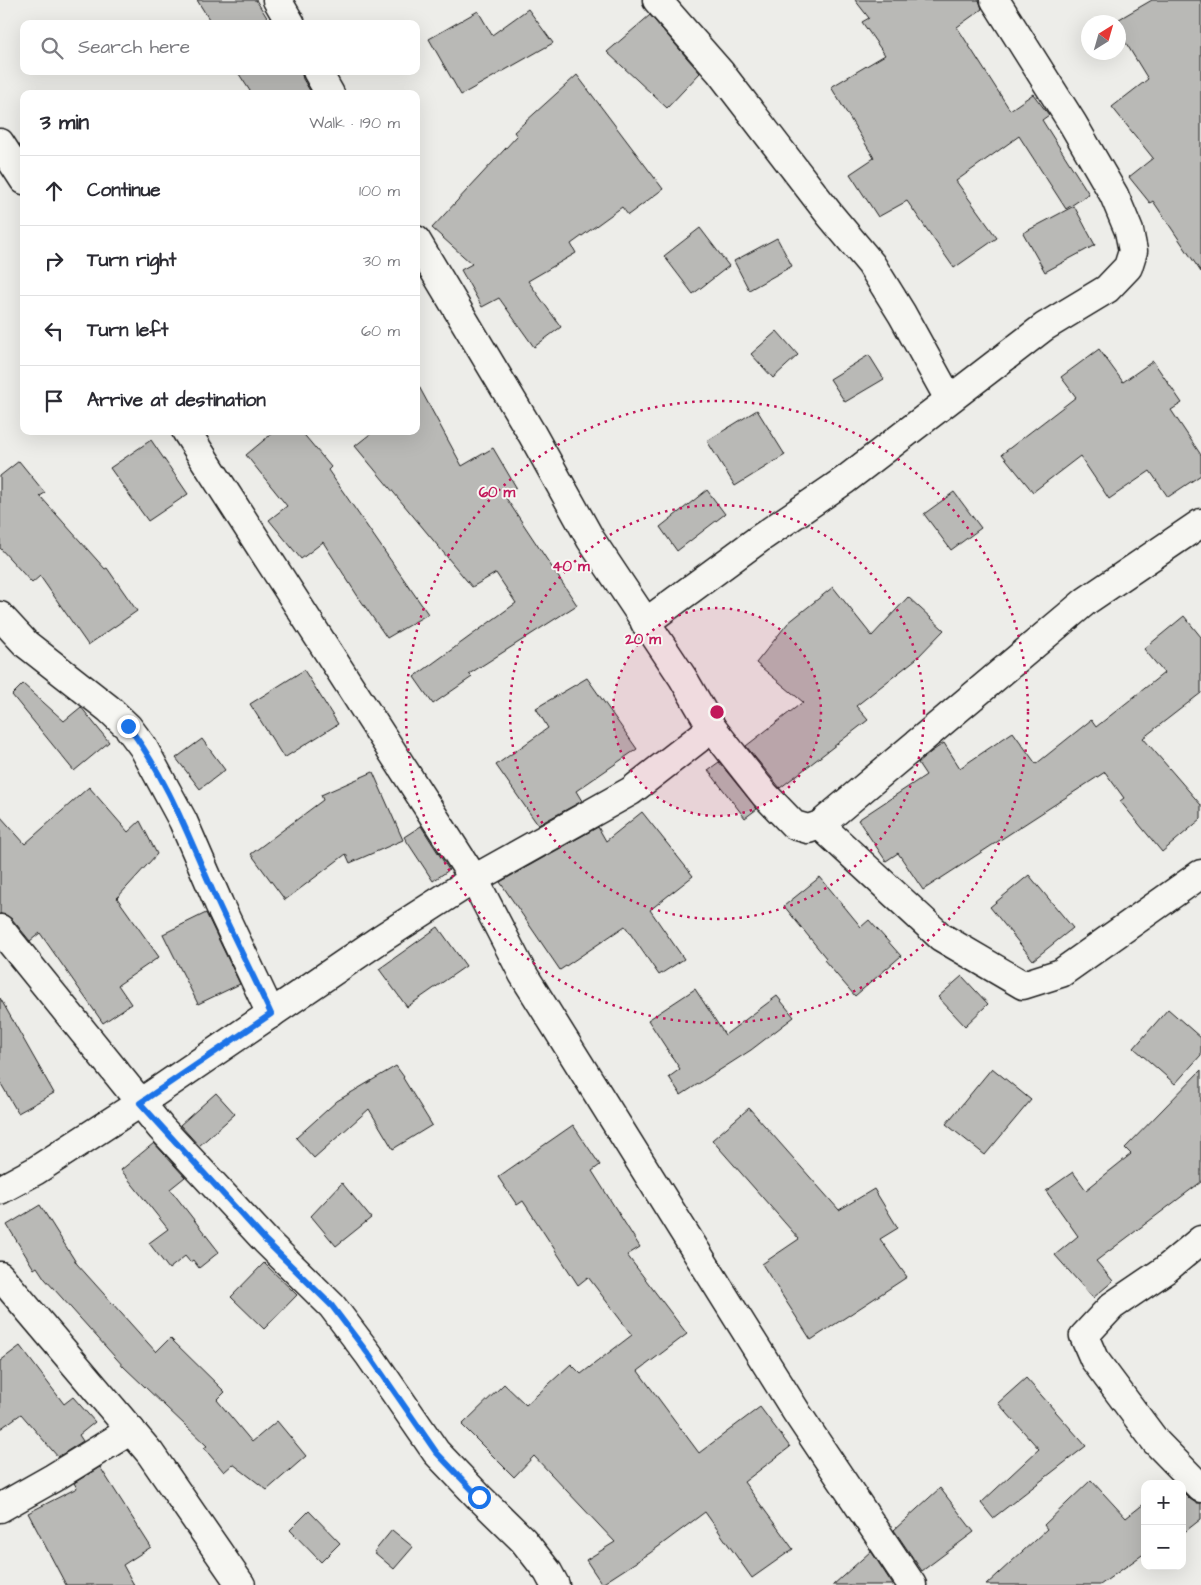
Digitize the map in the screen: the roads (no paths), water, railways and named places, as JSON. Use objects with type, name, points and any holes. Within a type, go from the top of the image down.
[{"type":"street","points":[[277,0],[289,20]]},
{"type":"street","points":[[657,0],[720,72],[830,215],[871,264],[902,314],[949,399]]},
{"type":"street","points":[[645,623],[759,539],[845,480],[1044,327],[1107,289],[1128,267],[1133,251],[1130,231],[1114,195],[1073,124],[996,0]]},
{"type":"street","points":[[319,75],[328,90]]},
{"type":"street","points":[[0,143],[20,174]]},
{"type":"street","points":[[420,247],[532,434],[591,540],[683,678],[712,728],[765,795],[794,825],[808,829],[820,825],[1086,601],[1201,522]]},
{"type":"street","points":[[189,435],[474,879],[524,974],[797,1413],[912,1585]]},
{"type":"street","points":[[0,616],[26,644],[128,726],[143,747],[183,821],[219,904],[271,1014]]},
{"type":"street","points":[[0,1190],[35,1171],[140,1103],[382,938],[474,879],[631,792],[712,728]]},
{"type":"street","points":[[820,825],[941,938],[1023,985],[1061,973],[1201,874]]},
{"type":"street","points":[[0,929],[140,1103],[266,1241],[332,1306],[369,1355],[436,1452],[524,1540],[548,1572],[555,1585]]},
{"type":"street","points":[[1201,1240],[1165,1270],[1112,1306],[1084,1336],[1094,1359],[1156,1442],[1201,1488]]},
{"type":"street","points":[[0,1276],[131,1430],[165,1473],[241,1585]]},
{"type":"street","points":[[0,1508],[131,1430]]}]
